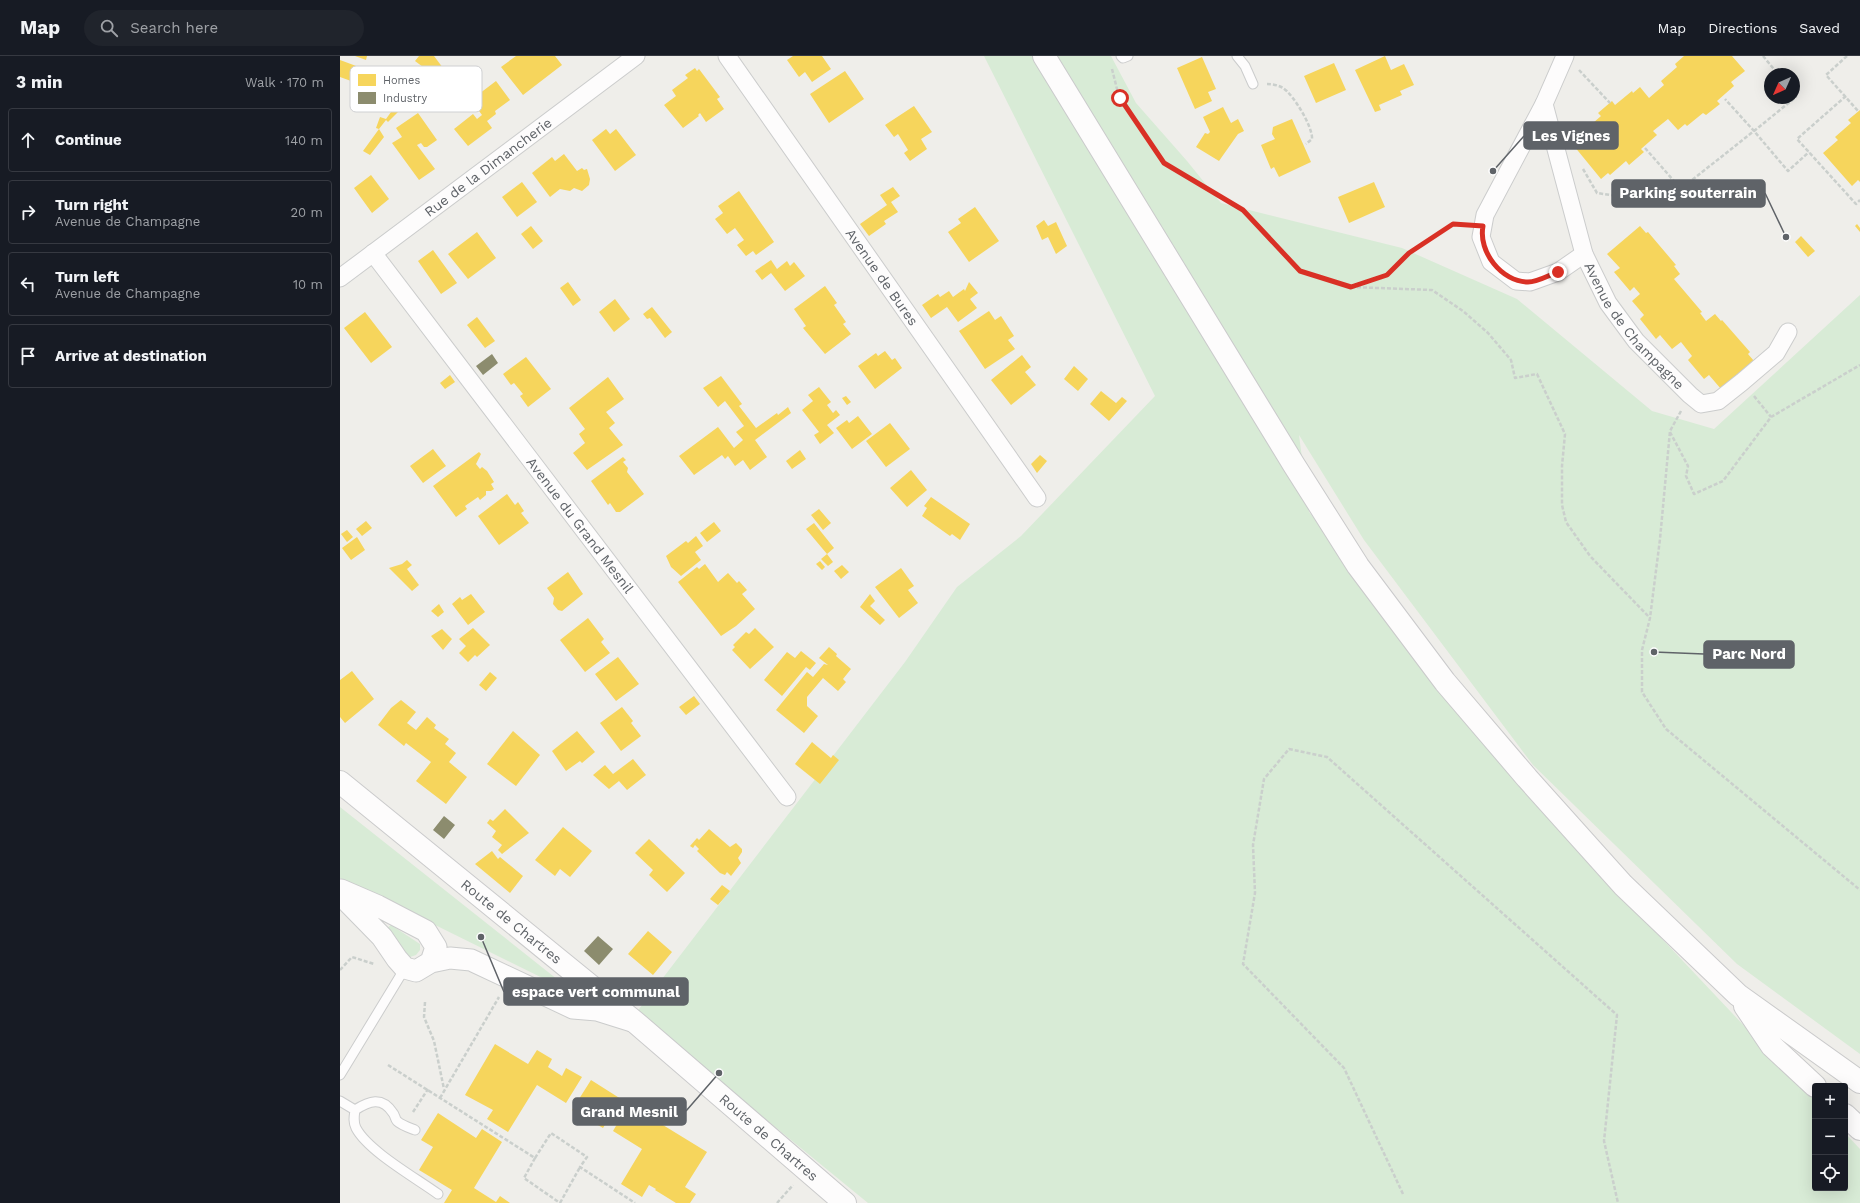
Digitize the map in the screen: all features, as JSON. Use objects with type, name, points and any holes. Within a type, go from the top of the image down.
[{"type":"main road","points":[[1044,56],[1294,465],[1358,566],[1445,682],[1527,778],[1623,885],[1738,995],[1860,1082]]},
{"type":"main road","name":"Route de Chartres","points":[[340,782],[636,1022],[845,1203]]},
{"type":"main road","points":[[1738,995],[1772,1046],[1812,1083]]},
{"type":"main road","points":[[1848,1118],[1860,1129]]},
{"type":"street","name":"Rue de la Dimancherie","points":[[340,278],[636,56]]},
{"type":"street","name":"Avenue de Bures","points":[[727,56],[1037,498]]},
{"type":"street","name":"Avenue de Champagne","points":[[1565,56],[1544,104],[1485,215],[1481,237],[1491,262],[1516,281],[1530,282],[1558,272],[1584,254]]},
{"type":"street","name":"Avenue de Champagne","points":[[1544,104],[1584,254],[1612,310],[1636,341],[1690,395],[1702,404],[1718,401],[1776,353],[1788,332]]},
{"type":"street","name":"Avenue du Grand Mesnil","points":[[373,253],[787,797]]},
{"type":"street","points":[[340,889],[426,930],[436,947],[431,962]]},
{"type":"street","points":[[340,894],[382,936],[397,960],[405,968],[416,971],[431,962],[450,958],[471,960],[573,1008],[597,1010],[636,1022]]},
{"type":"lane","points":[[1121,56],[1123,58],[1128,56]]},
{"type":"lane","points":[[1237,56],[1245,66],[1253,84]]},
{"type":"lane","points":[[340,1075],[405,968]]},
{"type":"lane","points":[[340,1101],[355,1110]]},
{"type":"lane","points":[[415,1130],[398,1122],[392,1112],[383,1104],[375,1101],[365,1104],[355,1110],[353,1119],[363,1138],[374,1148],[438,1194]]},
{"type":"path","points":[[1763,56],[1773,68]]},
{"type":"path","points":[[1847,56],[1826,75],[1858,111]]},
{"type":"path","points":[[1112,68],[1120,98],[1164,163],[1243,210],[1300,271],[1351,287],[1432,290],[1463,311],[1488,333],[1510,360],[1516,378],[1537,374],[1565,434],[1562,466],[1562,505],[1566,522],[1590,556],[1650,618]]},
{"type":"path","points":[[1578,68],[1610,103]]},
{"type":"path","points":[[1253,84],[1269,84],[1284,88],[1297,105],[1309,125],[1312,139],[1306,144]]},
{"type":"path","points":[[1846,96],[1796,139],[1856,204],[1860,200]]},
{"type":"path","points":[[1725,99],[1788,171],[1809,152]]},
{"type":"path","points":[[1558,158],[1575,155],[1597,193],[1663,203],[1787,104]]},
{"type":"path","points":[[1645,148],[1681,189]]},
{"type":"path","points":[[1351,287],[1387,275],[1409,253],[1453,224],[1483,226]]},
{"type":"path","points":[[1670,431],[1688,466],[1686,476],[1694,494],[1723,481],[1771,417],[1860,365]]},
{"type":"path","points":[[1742,382],[1771,417]]},
{"type":"path","points":[[1690,395],[1670,431],[1660,539],[1650,618],[1642,650],[1642,692],[1666,729],[1860,890]]},
{"type":"path","points":[[1403,1194],[1344,1068],[1243,964],[1255,893],[1254,845],[1264,779],[1289,749],[1327,758],[1617,1014],[1604,1141],[1618,1203]]},
{"type":"path","points":[[340,970],[352,957],[380,965]]},
{"type":"path","points":[[440,1098],[501,994]]},
{"type":"path","points":[[425,1002],[424,1017],[434,1041],[444,1089]]},
{"type":"path","points":[[388,1065],[535,1158]]},
{"type":"path","points":[[404,1125],[428,1089]]},
{"type":"path","points":[[551,1133],[587,1157],[580,1167],[560,1203],[524,1178],[551,1133]]},
{"type":"path","points":[[580,1167],[635,1203]]},
{"type":"green space","points":[[984,56],[1111,56],[1136,103],[1187,161],[1221,203],[1402,248],[1517,299],[1652,411],[1714,429],[1860,295],[1860,1054],[1737,964],[1533,765],[1364,540],[1299,435],[1309,512],[1616,890],[1812,1098],[1812,1191],[1848,1191],[1848,1136],[1860,1149],[1860,1203],[868,1203],[636,1013],[905,662],[957,587],[1021,536],[1155,396]]},
{"type":"green space","points":[[340,807],[577,995],[340,878]]},
{"type":"green space","points":[[391,925],[420,944],[420,950],[416,955],[410,957],[404,952],[387,928]]},
{"type":"building: Homes","points":[[355,56],[367,56],[366,60]]},
{"type":"building: Homes","points":[[419,56],[434,56],[442,66],[422,66],[415,61]]},
{"type":"building: Homes","points":[[516,56],[555,56],[562,65],[523,95],[501,67]]},
{"type":"building: Homes","points":[[793,56],[822,56],[831,69],[812,82],[805,72],[799,77],[787,60]]},
{"type":"building: Homes","points":[[1385,56],[1391,70],[1404,64],[1414,85],[1400,91],[1402,95],[1379,105],[1381,110],[1375,112],[1355,70]]},
{"type":"building: Homes","points":[[1684,56],[1732,56],[1745,71],[1731,82],[1734,86],[1717,101],[1720,104],[1706,115],[1703,113],[1687,126],[1685,124],[1678,130],[1668,119],[1653,131],[1657,135],[1641,149],[1644,152],[1629,165],[1626,161],[1610,175],[1608,173],[1601,179],[1574,146],[1588,134],[1585,130],[1601,116],[1598,113],[1612,101],[1615,105],[1632,91],[1633,93],[1640,87],[1649,98],[1664,85],[1661,81],[1677,67],[1675,64]]},
{"type":"building: Homes","points":[[1202,57],[1216,89],[1208,92],[1212,101],[1195,109],[1177,68]]},
{"type":"building: Homes","points":[[340,60],[356,66],[350,66],[350,81],[340,77]]},
{"type":"building: Homes","points":[[1334,63],[1346,90],[1316,103],[1304,76]]},
{"type":"building: Homes","points":[[695,68],[697,71],[699,69],[720,97],[717,99],[724,109],[706,122],[700,113],[698,115],[699,116],[683,128],[664,105],[676,96],[672,90],[688,78],[685,75]]},
{"type":"building: Homes","points":[[845,71],[864,99],[829,123],[810,94]]},
{"type":"building: Homes","points":[[496,81],[510,100],[495,111],[496,114],[487,121],[492,128],[468,146],[454,129],[473,114],[477,119],[482,115],[480,112],[482,112],[482,92]]},
{"type":"building: Homes","points":[[914,106],[932,132],[921,139],[927,149],[910,161],[904,153],[908,150],[898,134],[894,137],[885,125]]},
{"type":"building: Homes","points":[[1223,107],[1231,123],[1238,119],[1244,131],[1238,134],[1219,161],[1196,147],[1205,133],[1208,134],[1210,132],[1203,117]]},
{"type":"building: Homes","points":[[1860,110],[1860,182],[1858,180],[1852,186],[1823,153],[1838,140],[1835,137],[1851,123],[1848,120]]},
{"type":"building: Homes","points":[[391,112],[398,112],[388,122],[386,120],[379,129],[376,128],[380,117],[386,119]]},
{"type":"building: Homes","points":[[418,113],[437,140],[427,147],[424,147],[421,143],[417,145],[435,169],[419,180],[392,143],[402,137],[396,128]]},
{"type":"building: Homes","points":[[1292,119],[1311,162],[1279,177],[1274,167],[1271,169],[1261,145],[1275,139],[1272,134],[1273,127]]},
{"type":"building: Homes","points":[[379,129],[384,137],[370,155],[363,151]]},
{"type":"building: Homes","points":[[606,129],[610,134],[616,129],[636,155],[615,171],[592,140]]},
{"type":"building: Homes","points":[[564,154],[577,171],[582,168],[584,170],[587,169],[590,179],[589,185],[582,191],[574,188],[570,191],[560,189],[550,197],[532,173],[552,157],[555,161]]},
{"type":"building: Homes","points":[[371,175],[389,199],[372,213],[354,188]]},
{"type":"building: Homes","points":[[522,182],[537,202],[517,217],[502,197]]},
{"type":"building: Homes","points":[[1374,182],[1385,207],[1349,223],[1338,197]]},
{"type":"building: Homes","points":[[893,187],[900,196],[891,202],[898,212],[884,221],[886,224],[869,236],[860,224],[887,205],[880,195]]},
{"type":"building: Homes","points":[[739,191],[774,242],[756,255],[753,251],[746,256],[737,245],[744,240],[735,228],[727,234],[715,219],[723,213],[718,206]]},
{"type":"building: Homes","points":[[975,207],[999,241],[969,262],[948,232],[961,223],[958,219]]},
{"type":"building: Homes","points":[[1044,220],[1048,226],[1056,222],[1067,246],[1056,254],[1048,237],[1042,240],[1036,226]]},
{"type":"building: Homes","points":[[1857,224],[1860,228],[1860,232],[1855,226]]},
{"type":"building: Homes","points":[[531,226],[543,241],[533,249],[521,234]]},
{"type":"building: Homes","points":[[1640,226],[1646,233],[1648,232],[1676,265],[1674,266],[1680,274],[1674,279],[1702,312],[1700,313],[1706,321],[1715,314],[1750,352],[1748,354],[1754,361],[1721,389],[1709,375],[1704,379],[1688,360],[1692,356],[1681,342],[1672,349],[1660,335],[1656,339],[1640,319],[1644,315],[1632,301],[1640,294],[1634,287],[1630,291],[1614,272],[1620,268],[1607,254]]},
{"type":"building: Homes","points":[[477,232],[496,258],[468,279],[448,254]]},
{"type":"building: Homes","points":[[1801,236],[1815,251],[1808,257],[1795,242]]},
{"type":"building: Homes","points":[[433,250],[457,283],[441,294],[418,261]]},
{"type":"building: Homes","points":[[771,260],[777,269],[787,261],[790,266],[794,262],[805,276],[785,291],[771,273],[762,280],[755,271]]},
{"type":"building: Homes","points":[[568,282],[581,300],[573,306],[560,288]]},
{"type":"building: Homes","points":[[969,282],[978,293],[970,299],[977,308],[958,322],[947,307],[931,318],[922,305],[938,294],[940,297],[949,291],[953,297],[964,289],[965,291]]},
{"type":"building: Homes","points":[[825,286],[837,303],[834,305],[846,322],[843,324],[851,334],[825,354],[803,328],[806,326],[794,309]]},
{"type":"building: Homes","points":[[615,299],[630,319],[614,332],[599,312]]},
{"type":"building: Homes","points":[[652,307],[672,332],[665,338],[650,318],[647,319],[643,314]]},
{"type":"building: Homes","points":[[989,311],[995,320],[1001,316],[1014,336],[1008,340],[1015,349],[985,369],[959,331]]},
{"type":"building: Homes","points":[[365,312],[392,347],[371,363],[344,328]]},
{"type":"building: Homes","points":[[477,317],[495,341],[485,348],[467,325]]},
{"type":"building: Homes","points":[[885,351],[892,360],[895,358],[902,368],[875,389],[858,366],[876,353],[878,356]]},
{"type":"building: Homes","points":[[1022,355],[1031,367],[1025,372],[1036,385],[1011,405],[991,380]]},
{"type":"building: Homes","points":[[526,357],[551,389],[528,407],[520,396],[523,394],[514,383],[511,385],[503,374]]},
{"type":"building: Homes","points":[[1074,366],[1088,379],[1078,391],[1064,379]]},
{"type":"building: Homes","points":[[450,375],[455,382],[445,389],[440,383]]},
{"type":"building: Homes","points":[[721,376],[742,404],[739,406],[756,428],[777,413],[778,415],[788,407],[791,413],[755,440],[767,457],[750,470],[743,460],[735,466],[728,456],[725,459],[722,455],[694,475],[679,456],[718,427],[734,448],[743,440],[736,432],[744,426],[725,401],[718,407],[703,388]]},
{"type":"building: Homes","points":[[608,377],[624,399],[606,412],[615,423],[609,428],[623,445],[587,470],[573,453],[585,443],[579,434],[585,429],[569,408]]},
{"type":"building: Homes","points":[[819,387],[831,402],[827,405],[833,413],[836,410],[840,415],[827,425],[834,433],[820,444],[814,435],[819,432],[802,410],[813,401],[808,395]]},
{"type":"building: Homes","points":[[1101,391],[1116,403],[1122,397],[1127,401],[1109,421],[1090,404]]},
{"type":"building: Homes","points":[[846,396],[851,402],[847,405],[842,398]]},
{"type":"building: Homes","points":[[858,416],[872,434],[852,449],[836,428],[847,420],[849,423]]},
{"type":"building: Homes","points":[[890,423],[910,449],[886,467],[866,441]]},
{"type":"building: Homes","points":[[433,449],[446,466],[423,483],[410,466]]},
{"type":"building: Homes","points":[[800,450],[806,459],[792,469],[786,461]]},
{"type":"building: Homes","points":[[479,452],[481,454],[476,464],[480,469],[482,467],[487,471],[494,482],[491,484],[494,489],[491,491],[486,491],[486,495],[480,500],[478,497],[465,506],[467,509],[456,517],[433,486]]},
{"type":"building: Homes","points":[[1040,455],[1047,461],[1037,473],[1031,464]]},
{"type":"building: Homes","points":[[623,457],[626,460],[623,462],[628,468],[627,472],[644,494],[620,512],[616,512],[610,503],[608,505],[591,481]]},
{"type":"building: Homes","points":[[911,470],[927,490],[907,507],[890,488]]},
{"type":"building: Homes","points":[[507,494],[515,505],[518,502],[524,511],[521,513],[529,523],[499,545],[478,516]]},
{"type":"building: Homes","points":[[931,497],[970,524],[960,540],[952,534],[950,536],[922,516],[927,508],[924,506]]},
{"type":"building: Homes","points":[[819,509],[831,523],[823,530],[811,515]]},
{"type":"building: Homes","points":[[366,521],[372,528],[362,536],[356,529]]},
{"type":"building: Homes","points":[[714,522],[721,531],[707,542],[700,533]]},
{"type":"building: Homes","points":[[814,523],[834,548],[827,554],[806,529]]},
{"type":"building: Homes","points":[[347,530],[353,537],[347,542],[341,534]]},
{"type":"building: Homes","points":[[696,536],[703,546],[695,552],[701,560],[681,576],[671,567],[666,556],[686,541],[688,543]]},
{"type":"building: Homes","points":[[357,537],[365,550],[351,560],[342,548]]},
{"type":"building: Homes","points":[[827,554],[833,562],[828,566],[821,559]]},
{"type":"building: Homes","points":[[407,560],[412,565],[407,569],[419,585],[412,591],[389,568],[402,564]]},
{"type":"building: Homes","points":[[820,561],[825,567],[822,570],[816,564]]},
{"type":"building: Homes","points":[[705,564],[718,582],[728,573],[737,583],[739,581],[747,590],[742,594],[755,609],[736,626],[721,636],[678,582],[697,567],[699,569]]},
{"type":"building: Homes","points":[[842,565],[849,572],[841,579],[834,571]]},
{"type":"building: Homes","points":[[901,568],[914,586],[908,590],[918,603],[899,618],[875,587]]},
{"type":"building: Homes","points":[[568,572],[583,594],[562,611],[558,610],[553,604],[554,598],[547,588]]},
{"type":"building: Homes","points":[[471,594],[485,612],[468,625],[452,604],[460,597],[462,600]]},
{"type":"building: Homes","points":[[870,594],[875,601],[870,606],[885,620],[880,625],[860,607]]},
{"type":"building: Homes","points":[[439,604],[444,612],[438,617],[431,611]]},
{"type":"building: Homes","points":[[588,618],[604,639],[601,642],[610,653],[585,672],[560,640]]},
{"type":"building: Homes","points":[[473,628],[490,645],[477,657],[475,655],[468,662],[459,653],[466,646],[459,639]]},
{"type":"building: Homes","points":[[755,628],[774,647],[750,669],[732,650],[735,647],[733,645],[746,632],[749,634]]},
{"type":"building: Homes","points":[[442,629],[452,639],[443,650],[431,636]]},
{"type":"building: Homes","points":[[829,647],[837,654],[836,656],[851,669],[843,679],[846,682],[838,691],[823,678],[807,697],[807,706],[818,716],[804,733],[776,710],[807,672],[813,677],[824,664],[828,665],[819,658]]},
{"type":"building: Homes","points":[[801,651],[816,663],[810,670],[806,667],[782,696],[764,680],[787,652],[795,658]]},
{"type":"building: Homes","points":[[618,657],[639,684],[616,701],[595,674]]},
{"type":"building: Homes","points":[[352,671],[374,699],[345,723],[340,717],[340,680]]},
{"type":"building: Homes","points":[[490,672],[497,678],[486,691],[479,685]]},
{"type":"building: Homes","points":[[694,696],[700,704],[686,715],[679,707]]},
{"type":"building: Homes","points":[[401,700],[416,712],[407,723],[416,730],[427,717],[436,725],[434,728],[449,739],[445,744],[456,753],[449,762],[467,777],[446,804],[416,781],[431,762],[406,743],[404,746],[378,725],[391,708]]},
{"type":"building: Homes","points":[[622,707],[633,721],[631,723],[641,736],[621,751],[600,723]]},
{"type":"building: Homes","points":[[513,731],[540,755],[516,786],[487,764]]},
{"type":"building: Homes","points":[[577,731],[595,752],[582,763],[580,761],[566,771],[552,751]]},
{"type":"building: Homes","points":[[812,742],[831,758],[833,755],[839,760],[820,784],[795,764]]},
{"type":"building: Homes","points":[[633,759],[646,775],[627,790],[619,781],[609,789],[593,775],[605,765],[613,774]]},
{"type":"building: Homes","points":[[505,809],[529,833],[502,854],[498,850],[502,845],[492,837],[496,831],[487,823],[490,819],[493,821]]},
{"type":"building: Homes","points":[[563,827],[592,851],[570,877],[560,869],[555,876],[535,860]]},
{"type":"building: Homes","points":[[709,829],[730,847],[736,843],[742,849],[742,852],[738,858],[741,863],[731,876],[727,872],[725,875],[720,873],[697,851],[699,849],[695,845],[693,848],[690,846],[697,838],[699,840]]},
{"type":"building: Homes","points":[[649,839],[685,873],[667,892],[649,875],[653,870],[635,853]]},
{"type":"building: Homes","points":[[492,851],[498,859],[500,857],[523,876],[510,893],[475,864]]},
{"type":"building: Homes","points":[[722,885],[730,891],[718,905],[710,899]]},
{"type":"building: Homes","points":[[648,931],[672,952],[653,975],[628,954]]},
{"type":"building: Homes","points":[[495,1044],[528,1064],[537,1050],[552,1059],[548,1067],[562,1076],[566,1068],[582,1077],[566,1103],[537,1085],[508,1132],[487,1119],[493,1110],[465,1095]]},
{"type":"building: Homes","points":[[591,1080],[621,1099],[603,1128],[572,1110]]},
{"type":"building: Homes","points":[[630,1102],[646,1111],[643,1115],[657,1123],[658,1122],[707,1152],[685,1187],[696,1194],[690,1203],[676,1203],[649,1185],[642,1197],[621,1184],[642,1149],[613,1131]]},
{"type":"building: Homes","points":[[438,1113],[476,1138],[482,1129],[502,1142],[474,1188],[496,1202],[500,1196],[510,1203],[444,1203],[452,1190],[419,1170],[433,1147],[421,1140]]},
{"type":"building: Industry","points":[[492,354],[498,363],[483,375],[476,366]]},
{"type":"building: Industry","points":[[444,816],[455,825],[444,839],[433,830]]},
{"type":"building: Industry","points":[[598,936],[613,949],[599,965],[584,951]]},
{"type":"place","name":"Les Vignes","points":[[1493,171]]},
{"type":"place","name":"Parking souterrain","points":[[1786,237]]},
{"type":"place","name":"Parc Nord","points":[[1654,652]]},
{"type":"place","name":"espace vert communal","points":[[481,937]]},
{"type":"place","name":"Grand Mesnil","points":[[719,1073]]},
{"type":"route","points":[[1120,98],[1164,163],[1243,210],[1300,271],[1351,287],[1387,275],[1409,253],[1453,224],[1483,226],[1481,237],[1491,262],[1516,281],[1530,282],[1558,272]]}]
